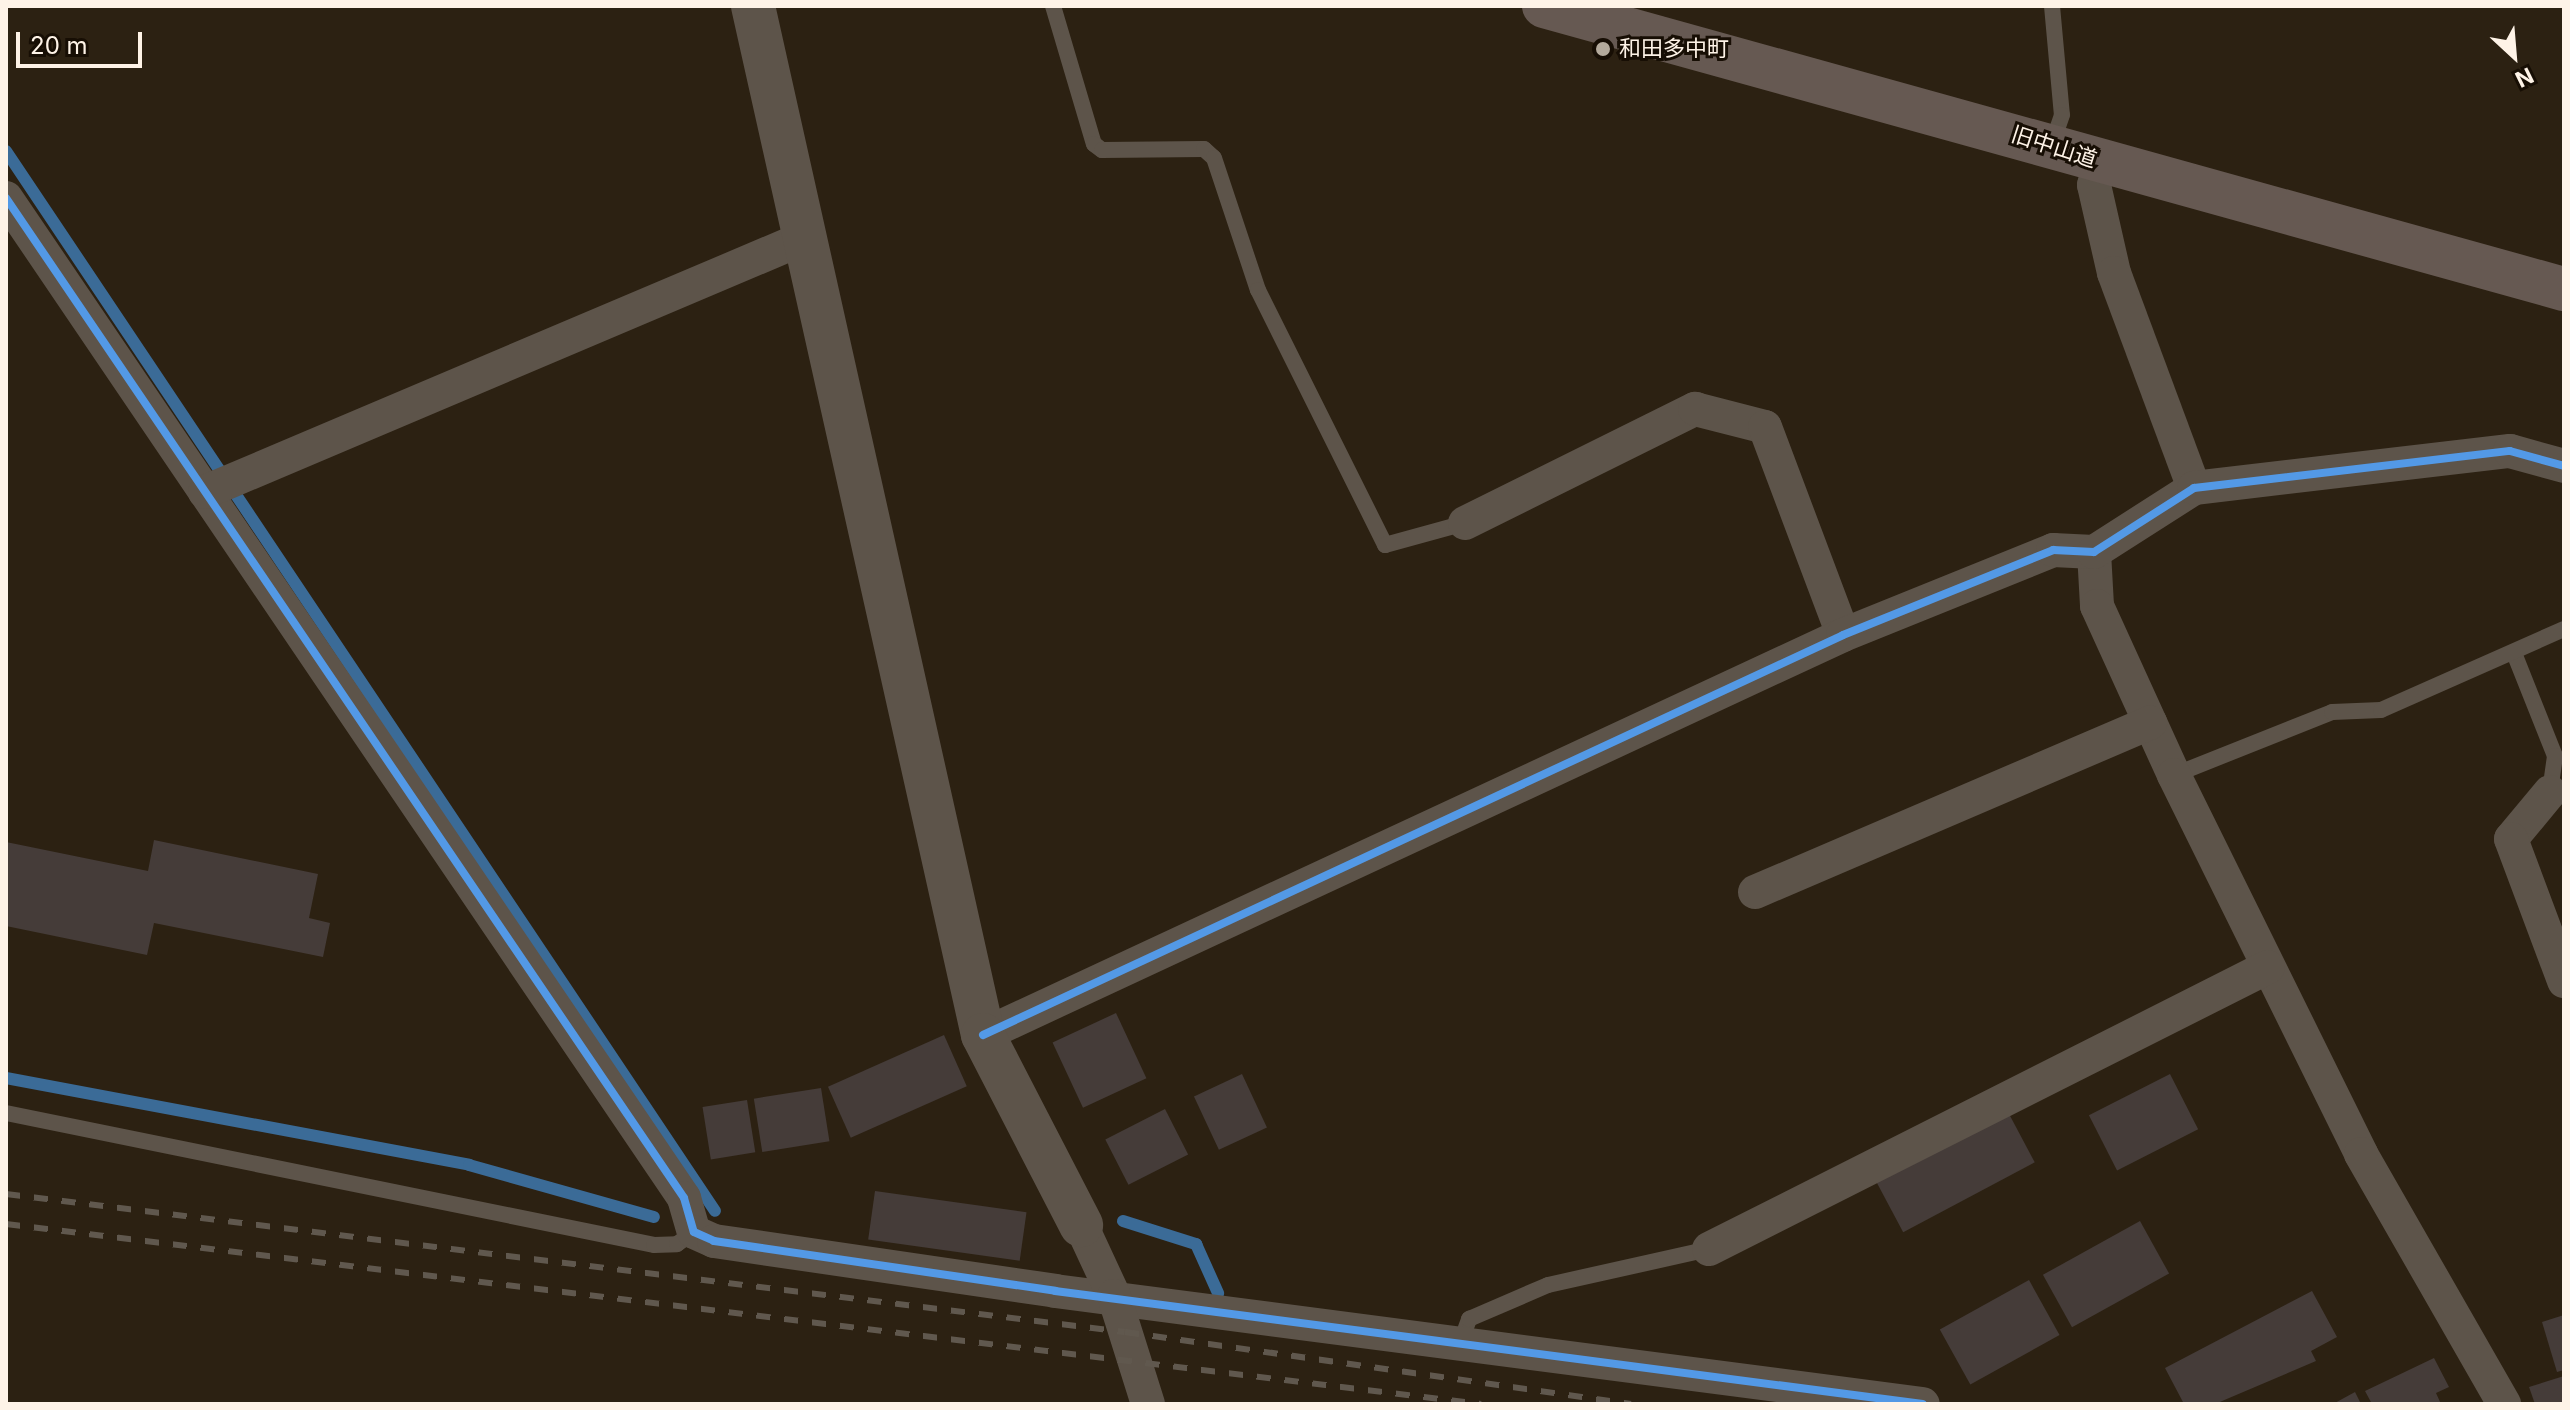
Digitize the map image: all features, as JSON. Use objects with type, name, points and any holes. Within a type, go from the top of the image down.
[{"type":"main road","name":"旧中山道","points":[[1544,6],[2052,144],[2101,162],[2564,289]]},
{"type":"street","points":[[753,6],[809,236],[894,655],[983,1035],[1114,1296],[1148,1404]]},
{"type":"street","points":[[2101,162],[2094,185],[2114,273],[2194,488]]},
{"type":"street","points":[[6,198],[684,1198],[694,1232],[714,1241],[1460,1344],[1923,1404]]},
{"type":"street","points":[[205,492],[809,236]]},
{"type":"street","points":[[1465,523],[1695,409],[1765,427],[1843,635]]},
{"type":"street","points":[[983,1035],[1843,635],[2053,550],[2094,552],[2194,488],[2510,451],[2564,466]]},
{"type":"street","points":[[2094,552],[2097,606],[2174,775],[2361,1154],[2504,1404]]},
{"type":"street","points":[[1755,892],[2150,723]]},
{"type":"street","points":[[2550,792],[2511,839],[2564,981]]},
{"type":"street","points":[[1709,1249],[2268,967]]},
{"type":"lane","points":[[1053,6],[1094,144],[1102,150],[1204,149],[1214,158],[1258,290],[1385,545],[1465,523]]},
{"type":"lane","points":[[2052,6],[2062,115],[2052,144]]},
{"type":"lane","points":[[2174,775],[2332,712],[2381,710],[2564,629]]},
{"type":"lane","points":[[2514,653],[2555,756],[2550,792]]},
{"type":"lane","points":[[6,1113],[654,1245],[677,1244],[694,1232]]},
{"type":"lane","points":[[1460,1344],[1469,1319],[1548,1285],[1709,1249]]},
{"type":"building","points":[[154,840],[318,874],[309,918],[330,923],[323,957],[154,923],[147,955],[6,926],[6,842],[148,871]]},
{"type":"building","points":[[1116,1013],[1146,1078],[1083,1108],[1053,1043]]},
{"type":"building","points":[[944,1035],[967,1086],[851,1138],[828,1087]]},
{"type":"building","points":[[1242,1074],[1267,1127],[1219,1150],[1194,1096]]},
{"type":"building","points":[[2170,1074],[2198,1129],[2117,1171],[2089,1115]]},
{"type":"building","points":[[821,1088],[829,1141],[762,1152],[754,1099]]},
{"type":"building","points":[[747,1100],[755,1152],[711,1159],[703,1107]]},
{"type":"building","points":[[1165,1109],[1188,1154],[1128,1185],[1105,1139]]},
{"type":"building","points":[[2008,1112],[2035,1162],[1903,1232],[1876,1182]]},
{"type":"building","points":[[875,1191],[1027,1212],[1020,1261],[868,1240]]},
{"type":"building","points":[[2140,1221],[2169,1273],[2072,1327],[2043,1275]]},
{"type":"building","points":[[2029,1280],[2060,1335],[1970,1385],[1940,1329]]},
{"type":"building","points":[[2312,1291],[2337,1337],[2311,1351],[2316,1361],[2215,1404],[2184,1404],[2165,1368]]},
{"type":"building","points":[[2564,1315],[2564,1370],[2557,1372],[2542,1322]]},
{"type":"building","points":[[2434,1358],[2449,1387],[2436,1393],[2441,1404],[2372,1404],[2365,1391]]},
{"type":"building","points":[[2564,1376],[2564,1404],[2535,1404],[2529,1387]]},
{"type":"building","points":[[2355,1392],[2361,1404],[2333,1404]]},
{"type":"waterway","points":[[6,151],[715,1211]]},
{"type":"waterway","points":[[6,1078],[469,1165],[654,1217]]},
{"type":"waterway","points":[[1123,1221],[1196,1244],[1218,1293]]},
{"type":"railway","points":[[6,1194],[1125,1332],[1631,1404]]},
{"type":"railway","points":[[6,1224],[1481,1404]]},
{"type":"cycle path","points":[[6,198],[684,1198],[694,1232],[714,1241],[1055,1291],[1923,1404]]},
{"type":"cycle path","points":[[983,1035],[1843,635],[2053,550],[2094,552],[2194,488],[2510,451],[2564,466]]},
{"type":"place","name":"和田多中町","points":[[1603,49]]}]
